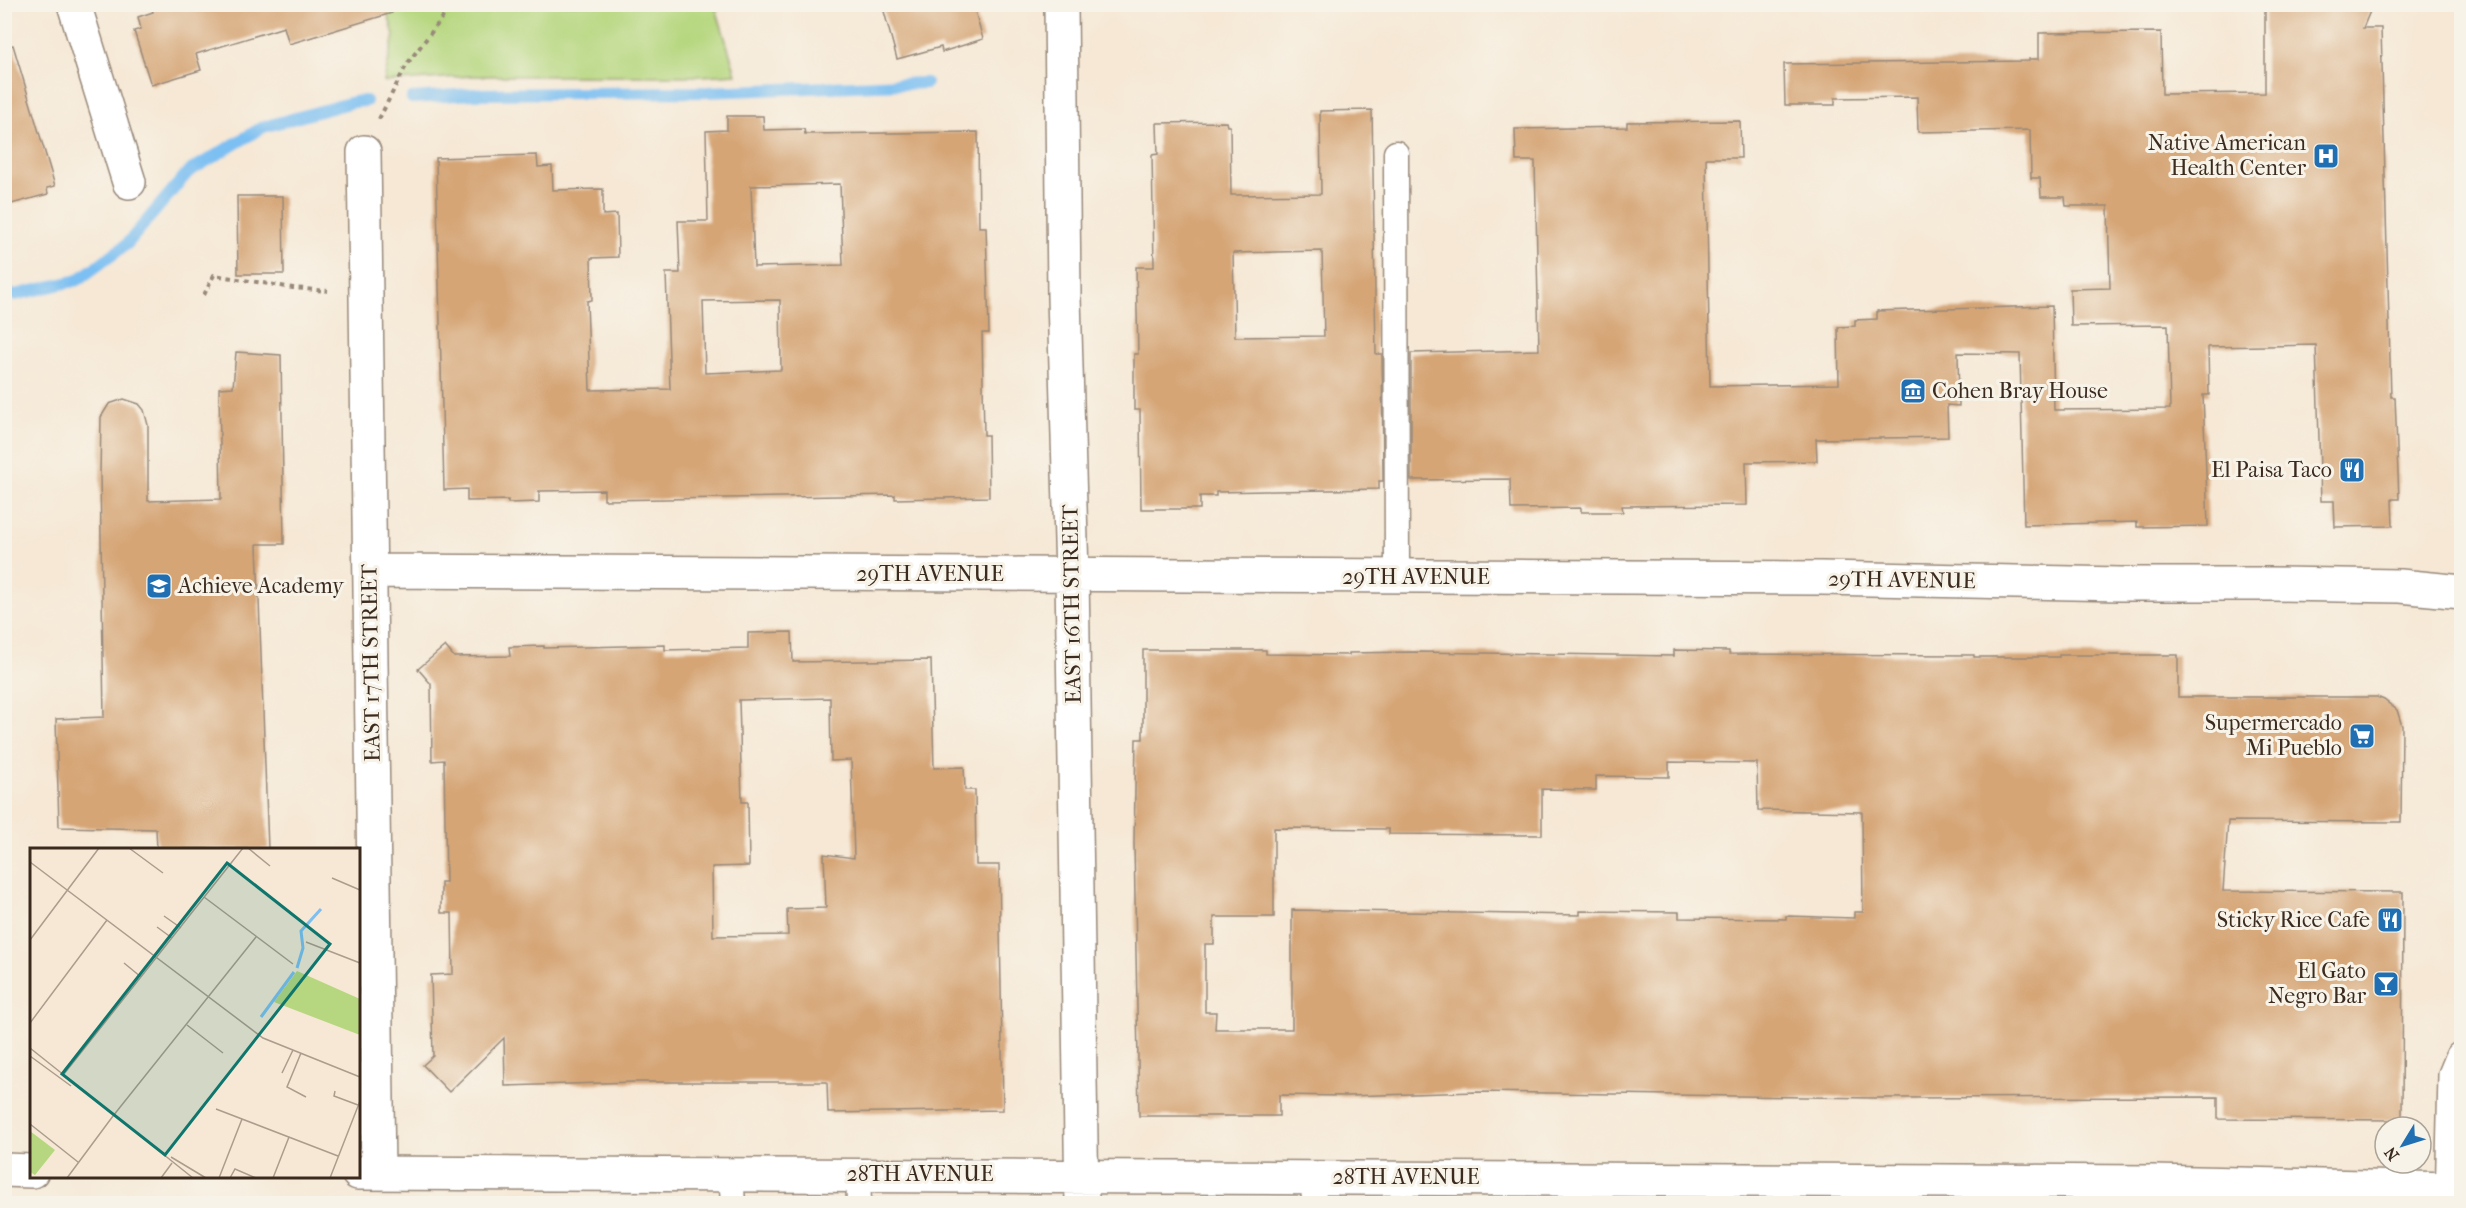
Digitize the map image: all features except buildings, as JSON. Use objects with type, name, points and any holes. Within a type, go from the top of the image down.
[{"type":"street","points":[[74,4],[129,183]]},
{"type":"street","name":"EAST 16TH STREET","points":[[1061,4],[1064,297],[1072,575],[1081,1189]]},
{"type":"street","name":"EAST 17TH STREET","points":[[364,152],[370,572],[368,1173]]},
{"type":"street","name":"29TH AVENUE","points":[[370,572],[1822,578],[2130,585],[2400,586],[2462,592]]},
{"type":"street","points":[[2452,1196],[2456,1075],[2462,1058]]},
{"type":"street","points":[[4,1170],[30,1171]]},
{"type":"street","name":"28TH AVENUE","points":[[368,1173],[732,1188],[1314,1190],[2141,1182],[2452,1196]]},
{"type":"lane","points":[[1396,153],[1397,577]]},
{"type":"path","points":[[364,152],[407,64],[453,4]]},
{"type":"path","points":[[204,295],[214,275],[293,288],[367,294]]},
{"type":"green space","points":[[385,4],[715,5],[736,74],[473,76],[384,82],[394,35]]},
{"type":"waterway","points":[[412,98],[472,94],[707,92],[926,83]]},
{"type":"waterway","points":[[4,294],[15,295],[78,280],[127,244],[188,172],[263,127],[353,102],[366,101]]},
{"type":"place","name":"Native American Health Center","points":[[2326,156]]},
{"type":"place","name":"Cohen Bray House","points":[[1913,391]]},
{"type":"place","name":"El Paisa Taco","points":[[2352,470]]},
{"type":"place","name":"Achieve Academy","points":[[159,586]]},
{"type":"place","name":"Supermercado Mi Pueblo","points":[[2362,736]]},
{"type":"place","name":"Sticky Rice Cafe","points":[[2390,920]]},
{"type":"place","name":"El Gato Negro Bar","points":[[2386,984]]}]
